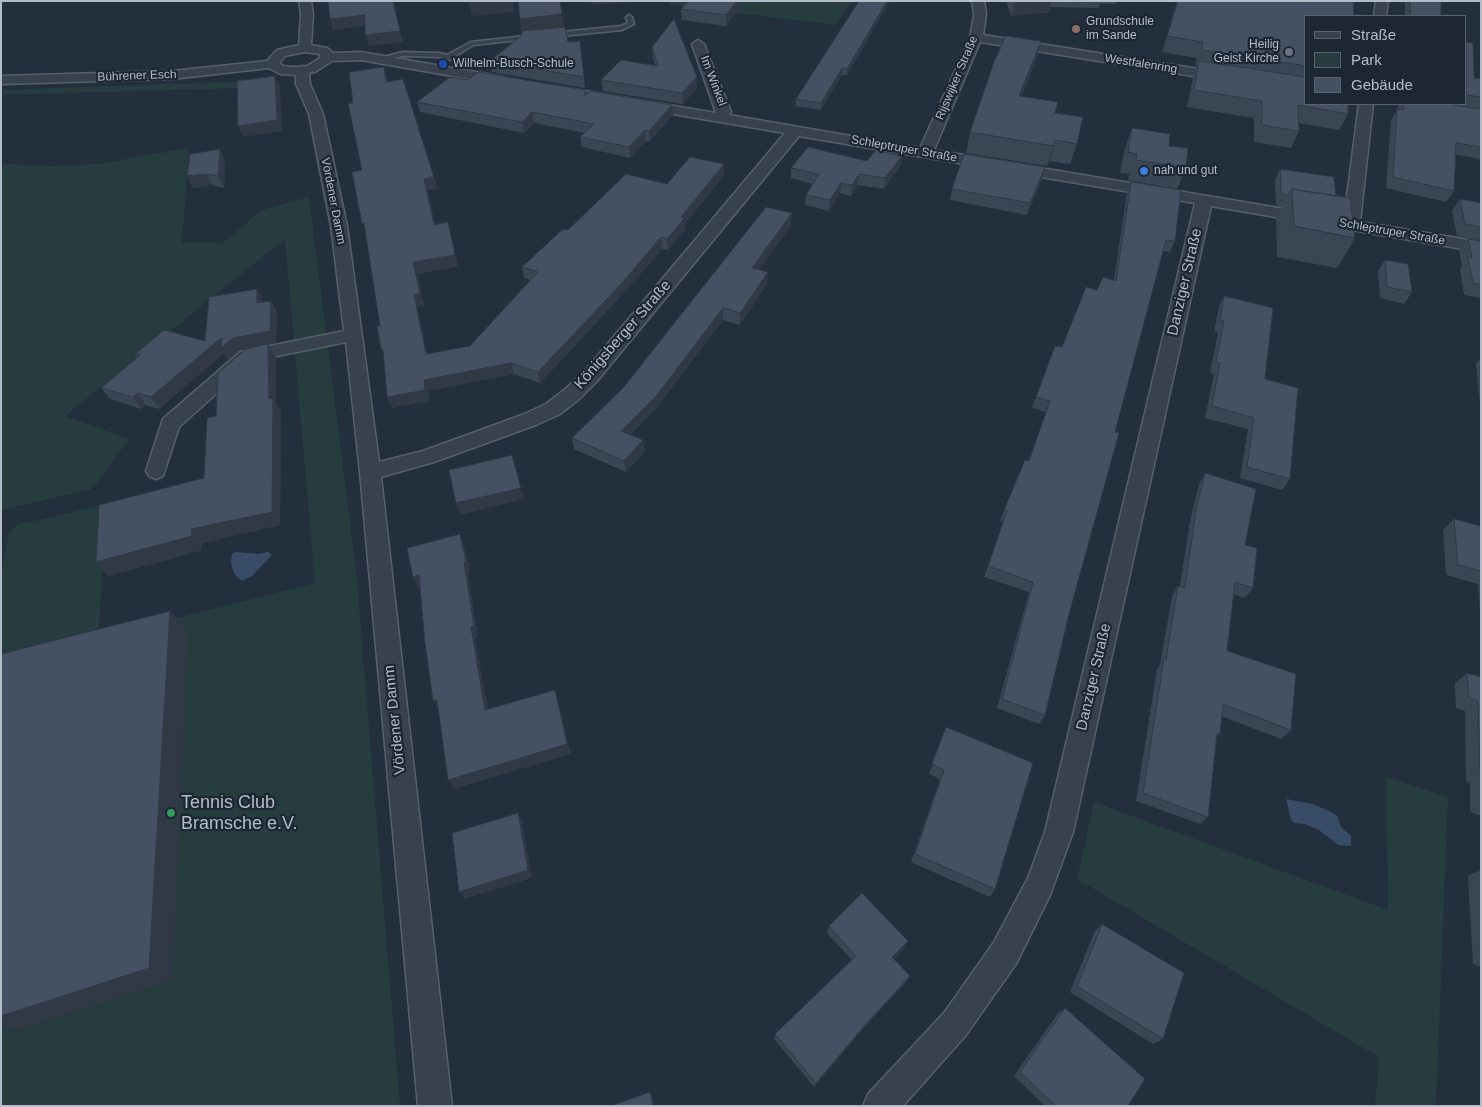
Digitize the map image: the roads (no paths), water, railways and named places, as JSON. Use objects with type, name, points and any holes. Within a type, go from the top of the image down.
[{"type":"street","points":[[305,1],[307,14],[305,48]]},
{"type":"street","name":"Rijswijker Straße","points":[[925,153],[976,38],[980,14],[978,1]]},
{"type":"street","points":[[1380,15],[1382,1]]},
{"type":"street","name":"Westfalenring","points":[[976,38],[1238,79]]},
{"type":"street","name":"Im Winkel","points":[[698,44],[724,112],[720,118]]},
{"type":"street","points":[[327,57],[324,51],[305,48],[281,54],[272,64],[280,70],[302,70],[317,66],[327,57],[344,55],[379,59],[514,83]]},
{"type":"street","name":"Bührener Esch","points":[[1,80],[172,75],[272,64]]},
{"type":"street","name":"Vördener Damm","points":[[302,70],[302,84],[316,114],[339,226],[354,334],[370,472],[434,1106]]},
{"type":"street","name":"Schleptruper Straße","points":[[544,88],[1481,247]]},
{"type":"street","points":[[1351,226],[1366,105]]},
{"type":"street","name":"Königsberger Straße","points":[[370,472],[427,456],[529,420],[553,408],[571,395],[591,376],[795,131]]},
{"type":"street","name":"Danziger Straße","points":[[880,1106],[955,1024],[1005,953],[1040,885],[1058,832],[1204,200]]},
{"type":"street","points":[[156,471],[170,424],[247,356],[354,334]]},
{"type":"lane","points":[[549,36],[622,28],[631,24],[629,17]]},
{"type":"lane","points":[[449,57],[471,44],[539,36]]},
{"type":"lane","points":[[379,59],[403,54],[449,57],[458,60],[460,63],[455,73]]},
{"type":"water","points":[[235,552],[259,554],[268,552],[272,555],[252,576],[242,581],[234,574],[231,562],[232,554]]},
{"type":"water","points":[[1286,799],[1313,804],[1333,813],[1338,817],[1341,827],[1351,836],[1351,846],[1338,845],[1319,830],[1305,824],[1294,823],[1291,820]]},
{"type":"place","name":"Grundschule im Sande","points":[[1076,29]]},
{"type":"place","name":"Heilig Geist Kirche","points":[[1289,52]]},
{"type":"place","name":"Wilhelm-Busch-Schule","points":[[443,64]]},
{"type":"place","name":"nah und gut","points":[[1144,171]]},
{"type":"place","name":"Tennis Club Bramsche e.V.","points":[[171,813]]}]
